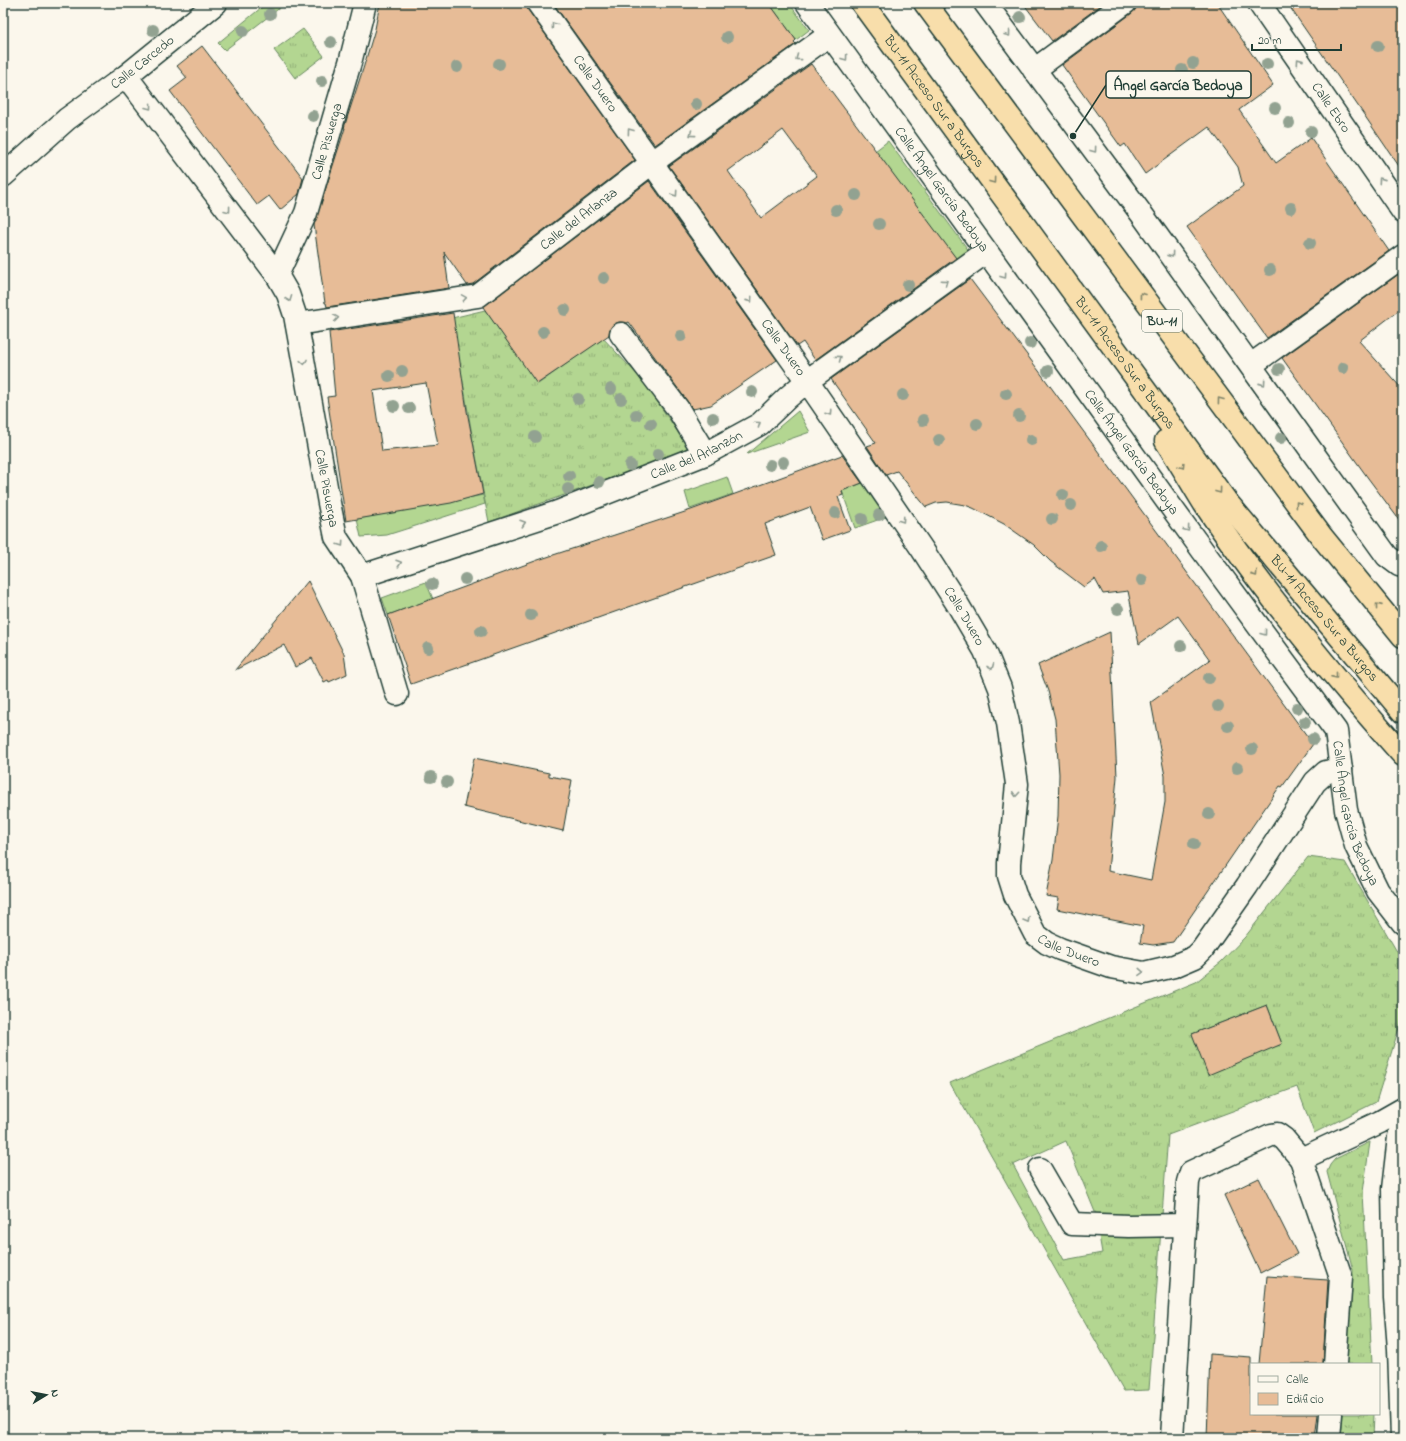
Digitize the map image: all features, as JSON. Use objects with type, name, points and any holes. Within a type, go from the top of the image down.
[{"type":"highway","name":"BU-11 Acceso Sur a Burgos","points":[[862,3],[1226,501],[1403,712]]},
{"type":"highway","name":"BU-11","points":[[925,3],[1322,537],[1403,636]]},
{"type":"highway","points":[[1081,302],[1204,503],[1266,589],[1353,698],[1403,755]]},
{"type":"street","name":"Calle Carcedo","points":[[3,176],[67,119],[126,76],[216,3]]},
{"type":"street","name":"Calle Pisuerga","points":[[278,275],[306,212],[351,59],[365,3]]},
{"type":"street","name":"Calle Duero","points":[[538,3],[653,162],[807,381],[930,561],[985,651],[1000,688],[1008,723],[1017,784],[1009,876],[1015,895],[1024,915],[1036,934],[1047,943],[1060,949],[1111,967],[1144,973],[1174,966],[1196,957],[1247,886],[1315,782],[1326,772],[1341,769]]},
{"type":"street","name":"Calle Ángel García Bedoya","points":[[806,3],[1203,551],[1336,731],[1346,810],[1356,846],[1378,891],[1403,922]]},
{"type":"street","points":[[985,3],[1251,365],[1387,556],[1399,565],[1403,566]]},
{"type":"street","points":[[1034,70],[1124,3]]},
{"type":"street","name":"Calle Ebro","points":[[1259,3],[1403,212]]},
{"type":"street","name":"Calle del Arlanza","points":[[297,324],[478,296],[653,162],[829,35]]},
{"type":"street","name":"Calle Pisuerga","points":[[126,76],[278,275],[288,294],[297,324],[336,537],[362,576],[397,694]]},
{"type":"street","name":"Calle del Arlanzón","points":[[362,576],[558,512],[705,454],[760,424],[807,381],[986,252]]},
{"type":"street","points":[[1251,365],[1403,256]]},
{"type":"street","points":[[621,334],[678,409],[705,454]]},
{"type":"street","points":[[1301,1159],[1380,1122],[1403,1109]]},
{"type":"street","points":[[1402,1438],[1393,1205],[1394,1172],[1403,1114]]},
{"type":"street","points":[[1172,1438],[1188,1182],[1192,1172],[1271,1135],[1277,1134],[1284,1139],[1301,1159],[1341,1277],[1335,1363]]},
{"type":"street","points":[[1040,1169],[1072,1224],[1129,1226],[1185,1225]]},
{"type":"street","points":[[1329,1438],[1331,1415]]},
{"type":"green space","points":[[267,3],[286,3],[225,50],[218,43]]},
{"type":"green space","points":[[769,3],[789,3],[809,30],[796,40]]},
{"type":"green space","points":[[303,29],[324,56],[295,78],[274,50]]},
{"type":"green space","points":[[888,141],[969,251],[957,260],[875,151]]},
{"type":"green space","points":[[485,310],[538,384],[603,338],[644,382],[690,450],[489,522],[473,441],[452,318]]},
{"type":"green space","points":[[798,411],[810,432],[747,454]]},
{"type":"green space","points":[[727,477],[733,494],[690,509],[685,492]]},
{"type":"green space","points":[[865,482],[889,516],[855,528],[842,491]]},
{"type":"green space","points":[[483,495],[485,504],[387,535],[361,537],[357,519]]},
{"type":"green space","points":[[426,582],[433,599],[388,615],[382,598]]},
{"type":"green space","points":[[1308,857],[1345,862],[1403,962],[1403,1015],[1376,1102],[1314,1133],[1297,1087],[1168,1135],[1149,1390],[1124,1391],[950,1083],[1196,982],[1221,962],[1245,937]],"holes":[[[1267,1005],[1282,1044],[1192,1034]],[[1066,1141],[1095,1212],[1102,1253],[1064,1260],[1013,1165]]]},
{"type":"green space","points":[[1370,1142],[1363,1192],[1372,1363],[1346,1363],[1353,1270],[1327,1172],[1335,1159]]},
{"type":"green space","points":[[1343,1415],[1374,1415],[1373,1438],[1341,1438]]},
{"type":"building","points":[[380,3],[526,3],[528,10],[635,160],[473,284],[467,285],[444,252],[449,288],[327,307],[325,303],[314,225],[375,29]]},
{"type":"building","points":[[553,3],[769,3],[796,40],[794,42],[796,44],[655,145]]},
{"type":"building","points":[[1023,3],[1104,3],[1052,41]]},
{"type":"building","points":[[1137,3],[1217,3],[1273,85],[1239,110],[1276,163],[1311,138],[1389,251],[1267,338],[1187,227],[1243,186],[1238,167],[1209,127],[1145,174],[1125,144],[1121,147],[1062,65],[1132,13],[1136,8]]},
{"type":"building","points":[[1287,3],[1403,3],[1403,172],[1358,106]]},
{"type":"building","points":[[202,46],[303,178],[299,194],[280,210],[269,196],[257,205],[170,91],[187,78],[177,66]]},
{"type":"building","points":[[811,64],[956,258],[815,360],[803,342],[797,346],[669,166]],"holes":[[[783,130],[817,176],[761,218],[728,171]]]},
{"type":"building","points":[[649,181],[777,360],[711,405],[693,409],[629,322],[619,322],[614,324],[610,329],[609,335],[537,384],[483,307]]},
{"type":"building","points":[[1403,271],[1403,307],[1359,341],[1403,390],[1403,525],[1282,358]]},
{"type":"building","points":[[970,279],[1313,744],[1282,787],[1280,786],[1173,942],[1153,945],[1140,943],[1143,926],[1057,909],[1059,898],[1046,896],[1053,860],[1058,816],[1059,774],[1055,719],[1048,691],[1038,665],[1110,632],[1117,777],[1108,871],[1151,880],[1165,802],[1165,776],[1151,702],[1210,660],[1178,616],[1139,644],[1128,591],[1103,594],[1095,579],[1084,587],[1050,561],[1034,545],[1004,524],[973,508],[947,502],[936,503],[926,507],[897,471],[886,475],[867,446],[876,443],[831,379]]},
{"type":"building","points":[[453,313],[467,411],[483,494],[451,503],[346,521],[327,397],[335,396],[329,332]],"holes":[[[426,383],[438,445],[382,451],[373,391]]]},
{"type":"building","points":[[842,455],[862,483],[842,491],[843,495],[838,497],[850,530],[822,540],[810,507],[765,524],[776,555],[411,684],[388,615],[538,560],[691,510]]},
{"type":"building","points":[[308,581],[344,654],[347,674],[329,682],[328,680],[324,682],[312,658],[295,667],[284,645],[235,670]]},
{"type":"building","points":[[474,758],[549,773],[549,776],[572,780],[563,831],[464,807]]},
{"type":"building","points":[[1267,1005],[1282,1044],[1208,1075],[1192,1034]]},
{"type":"building","points":[[1259,1178],[1297,1254],[1260,1273],[1224,1195]]},
{"type":"building","points":[[1267,1276],[1328,1280],[1323,1363],[1259,1363]]},
{"type":"building","points":[[1210,1354],[1251,1357],[1250,1415],[1318,1415],[1315,1438],[1207,1438]]},
{"type":"place","name":"Ángel García Bedoya","points":[[1073,136]]}]
